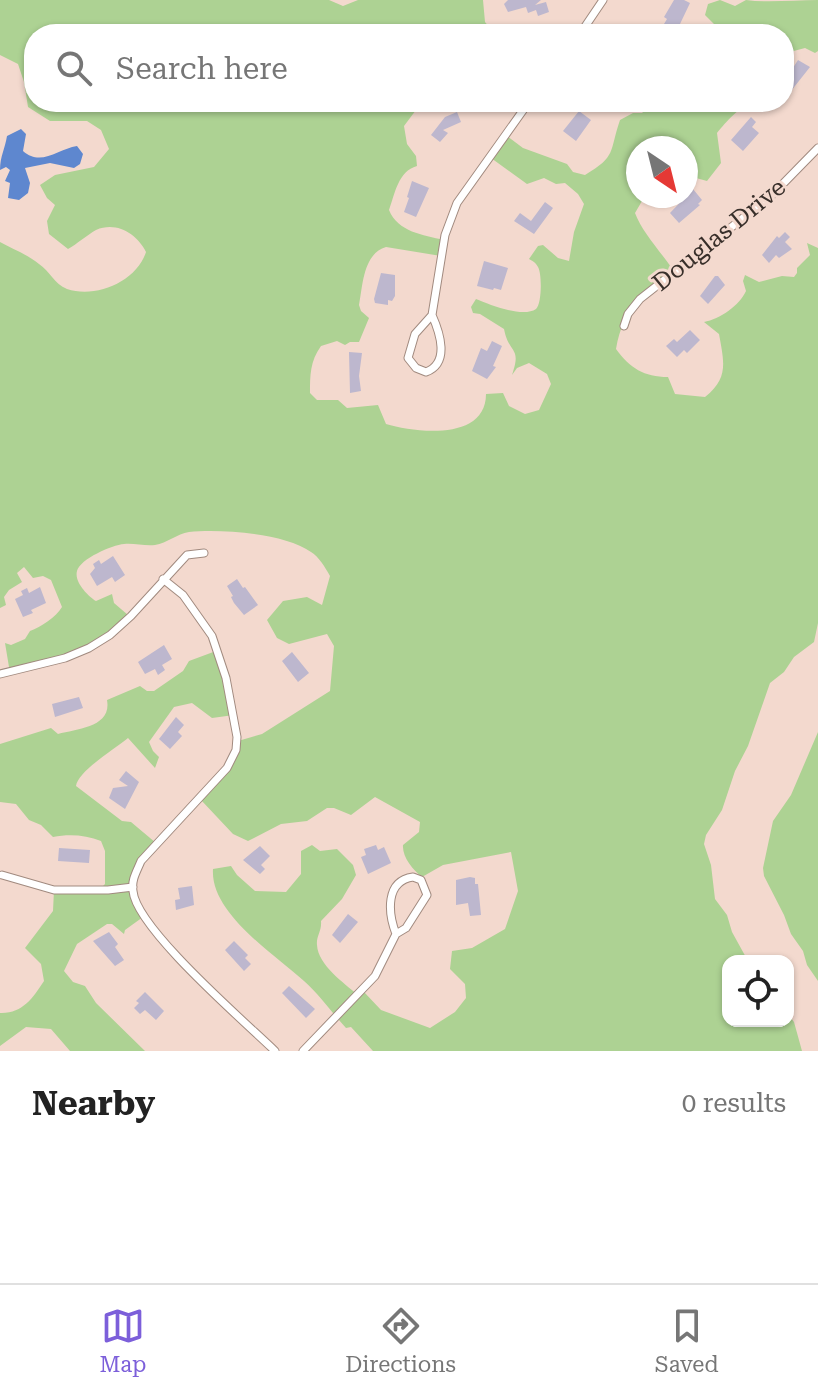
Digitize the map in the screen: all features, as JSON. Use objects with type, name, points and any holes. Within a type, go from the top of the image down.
[{"type":"street","points":[[587,24],[603,0]]},
{"type":"street","points":[[432,315],[415,334],[408,358],[416,368],[426,372],[434,369],[440,359],[441,343],[432,315],[445,235],[457,203],[522,112]]},
{"type":"street","name":"Douglas Drive","points":[[624,326],[628,314],[640,299],[771,196],[818,148]]},
{"type":"street","points":[[0,674],[65,658],[89,648],[131,616],[187,555],[204,553]]},
{"type":"street","points":[[163,579],[189,602],[212,636],[233,711],[236,750],[220,777],[141,861],[133,887],[139,910],[161,939],[275,1051]]},
{"type":"street","points":[[2,875],[54,890],[133,887]]},
{"type":"street","points":[[303,1051],[375,976],[396,934],[406,928],[424,903],[427,895],[421,880],[404,878],[392,893],[391,921],[396,934]]},
{"type":"green space","points":[[0,0],[329,0],[343,6],[358,0],[483,0],[487,24],[24,24],[24,82],[18,64],[0,55]]},
{"type":"green space","points":[[720,0],[735,6],[746,0],[818,0],[818,51],[815,53],[805,48],[794,51],[794,24],[714,24],[705,15],[708,4]]},
{"type":"green space","points":[[36,112],[414,112],[404,126],[407,144],[416,156],[417,166],[401,178],[389,210],[405,228],[444,240],[441,256],[386,247],[373,256],[365,271],[359,305],[369,318],[359,342],[345,345],[337,341],[321,346],[313,363],[310,393],[317,400],[338,400],[347,408],[378,405],[386,424],[431,431],[462,427],[475,420],[483,409],[486,394],[503,393],[509,406],[525,414],[539,410],[551,384],[547,374],[529,363],[517,368],[512,375],[516,359],[504,329],[473,313],[471,307],[476,299],[515,311],[536,309],[540,275],[537,265],[529,259],[538,246],[543,245],[558,258],[569,261],[574,232],[584,204],[565,183],[556,184],[544,178],[527,184],[491,158],[507,136],[523,148],[567,164],[573,172],[585,175],[607,158],[620,120],[633,113],[737,112],[717,133],[721,163],[707,181],[698,179],[698,136],[626,136],[626,208],[638,208],[635,213],[638,220],[673,270],[629,312],[616,349],[638,370],[668,377],[675,394],[705,397],[718,383],[723,361],[719,334],[704,322],[722,315],[739,302],[746,291],[745,275],[759,282],[782,276],[794,277],[797,268],[810,255],[807,243],[818,248],[818,623],[814,642],[794,657],[784,672],[770,683],[722,810],[706,835],[704,844],[711,865],[715,899],[727,915],[745,955],[722,955],[722,1027],[794,1027],[794,1022],[802,1051],[373,1051],[351,1027],[346,1028],[310,986],[246,931],[222,901],[215,885],[213,869],[231,866],[255,891],[286,892],[301,874],[301,851],[312,845],[320,851],[337,849],[353,865],[356,875],[342,899],[321,921],[317,942],[322,960],[346,985],[358,995],[364,992],[381,1010],[430,1028],[455,1012],[466,998],[465,984],[450,969],[452,951],[472,948],[505,929],[518,891],[511,852],[443,865],[422,877],[409,863],[403,850],[403,845],[419,832],[420,822],[375,797],[351,815],[327,808],[307,821],[281,824],[248,841],[233,834],[201,800],[224,773],[238,741],[262,734],[330,691],[334,646],[327,634],[289,644],[277,638],[267,620],[283,601],[307,597],[322,605],[330,576],[317,557],[299,546],[252,534],[202,531],[185,533],[155,545],[124,544],[105,550],[79,566],[78,580],[96,601],[112,594],[114,603],[128,615],[93,648],[10,673],[5,643],[11,645],[25,639],[30,631],[48,621],[62,607],[51,580],[43,576],[33,578],[24,567],[17,573],[22,582],[9,590],[4,597],[6,605],[0,608],[0,242],[35,261],[63,287],[90,292],[125,279],[146,252],[132,235],[119,228],[96,230],[68,249],[49,234],[47,221],[55,205],[40,185],[55,175],[94,167],[109,149],[101,130],[87,121],[50,121]]},
{"type":"green space","points":[[216,651],[234,715],[212,718],[192,703],[174,707],[149,742],[159,757],[155,768],[128,738],[90,767],[76,786],[122,821],[131,822],[156,843],[136,878],[136,895],[143,917],[124,934],[112,924],[107,924],[77,944],[64,971],[73,982],[85,986],[96,1003],[145,1051],[70,1051],[51,1029],[26,1027],[0,1046],[0,1013],[21,1008],[44,981],[41,964],[25,948],[53,911],[54,890],[102,887],[105,884],[105,851],[101,841],[95,839],[53,837],[41,825],[29,820],[16,804],[0,802],[0,744],[51,728],[58,734],[92,725],[104,716],[107,700],[140,686],[154,691],[183,671],[189,661]]},
{"type":"green space","points":[[818,732],[818,981],[791,934],[763,868],[773,821],[791,795]]},
{"type":"water","points":[[21,129],[26,134],[23,151],[30,156],[43,157],[77,146],[83,154],[80,164],[74,168],[50,163],[25,168],[30,183],[28,193],[19,200],[8,198],[10,183],[5,181],[10,170],[6,167],[0,170],[7,136]]},
{"type":"building","points":[[508,0],[541,0],[535,5],[546,2],[549,12],[538,16],[536,10],[528,13],[526,7],[508,12],[504,4]]},
{"type":"building","points":[[674,0],[690,3],[680,24],[664,24],[667,19],[664,17]]},
{"type":"building","points":[[798,60],[810,67],[794,87],[794,66]]},
{"type":"building","points":[[457,112],[461,122],[443,130],[448,133],[440,142],[431,135],[445,117]]},
{"type":"building","points":[[578,112],[591,120],[576,141],[563,131]]},
{"type":"building","points":[[751,117],[756,122],[752,127],[759,133],[743,151],[731,140]]},
{"type":"building","points":[[412,181],[429,188],[416,217],[404,212]]},
{"type":"building","points":[[545,202],[553,208],[534,234],[514,221],[520,213],[531,221]]},
{"type":"building","points":[[675,208],[696,208],[679,223],[670,213]]},
{"type":"building","points":[[785,232],[790,237],[785,242],[792,249],[779,258],[776,255],[769,263],[762,255],[777,236],[779,238]]},
{"type":"building","points":[[484,261],[508,268],[501,290],[477,286]]},
{"type":"building","points":[[381,273],[395,275],[395,296],[392,301],[388,300],[388,305],[375,303],[374,299]]},
{"type":"building","points":[[715,276],[725,285],[708,304],[700,296]]},
{"type":"building","points":[[690,330],[700,340],[687,353],[684,350],[677,357],[666,346],[674,339],[677,342]]},
{"type":"building","points":[[492,341],[502,346],[493,366],[496,367],[487,379],[472,371],[481,348],[487,351]]},
{"type":"building","points":[[349,352],[362,353],[361,391],[350,393]]},
{"type":"building","points":[[113,556],[125,575],[115,582],[112,577],[97,586],[90,574],[95,568],[93,564],[99,560],[101,564]]},
{"type":"building","points":[[237,579],[258,605],[244,615],[234,603],[227,586]]},
{"type":"building","points":[[40,587],[46,603],[23,617],[15,599],[23,595],[21,591],[27,588],[29,593]]},
{"type":"building","points":[[164,645],[172,659],[162,665],[165,670],[158,675],[155,669],[145,674],[138,662]]},
{"type":"building","points":[[292,652],[309,673],[298,682],[282,661]]},
{"type":"building","points":[[79,697],[83,708],[55,717],[52,704]]},
{"type":"building","points":[[176,717],[184,725],[178,732],[182,736],[170,749],[159,739]]},
{"type":"building","points":[[126,771],[139,782],[125,809],[109,798],[113,788],[128,786],[119,780]]},
{"type":"building","points":[[376,845],[378,850],[384,847],[391,863],[368,874],[361,857],[366,855],[364,849]]},
{"type":"building","points":[[260,846],[270,856],[261,865],[265,869],[260,874],[243,860]]},
{"type":"building","points":[[59,848],[90,850],[89,863],[58,861]]},
{"type":"building","points":[[475,878],[475,884],[478,884],[481,915],[470,916],[468,903],[456,905],[456,880]]},
{"type":"building","points":[[192,886],[194,905],[176,910],[175,900],[180,899],[178,888]]},
{"type":"building","points":[[348,914],[358,922],[340,943],[332,935]]},
{"type":"building","points":[[109,932],[124,960],[115,966],[93,941]]},
{"type":"building","points":[[234,941],[248,955],[245,958],[251,964],[244,971],[225,950]]},
{"type":"building","points":[[289,986],[315,1009],[306,1018],[282,993]]},
{"type":"building","points":[[145,992],[164,1011],[156,1020],[145,1010],[140,1014],[134,1008]]}]
